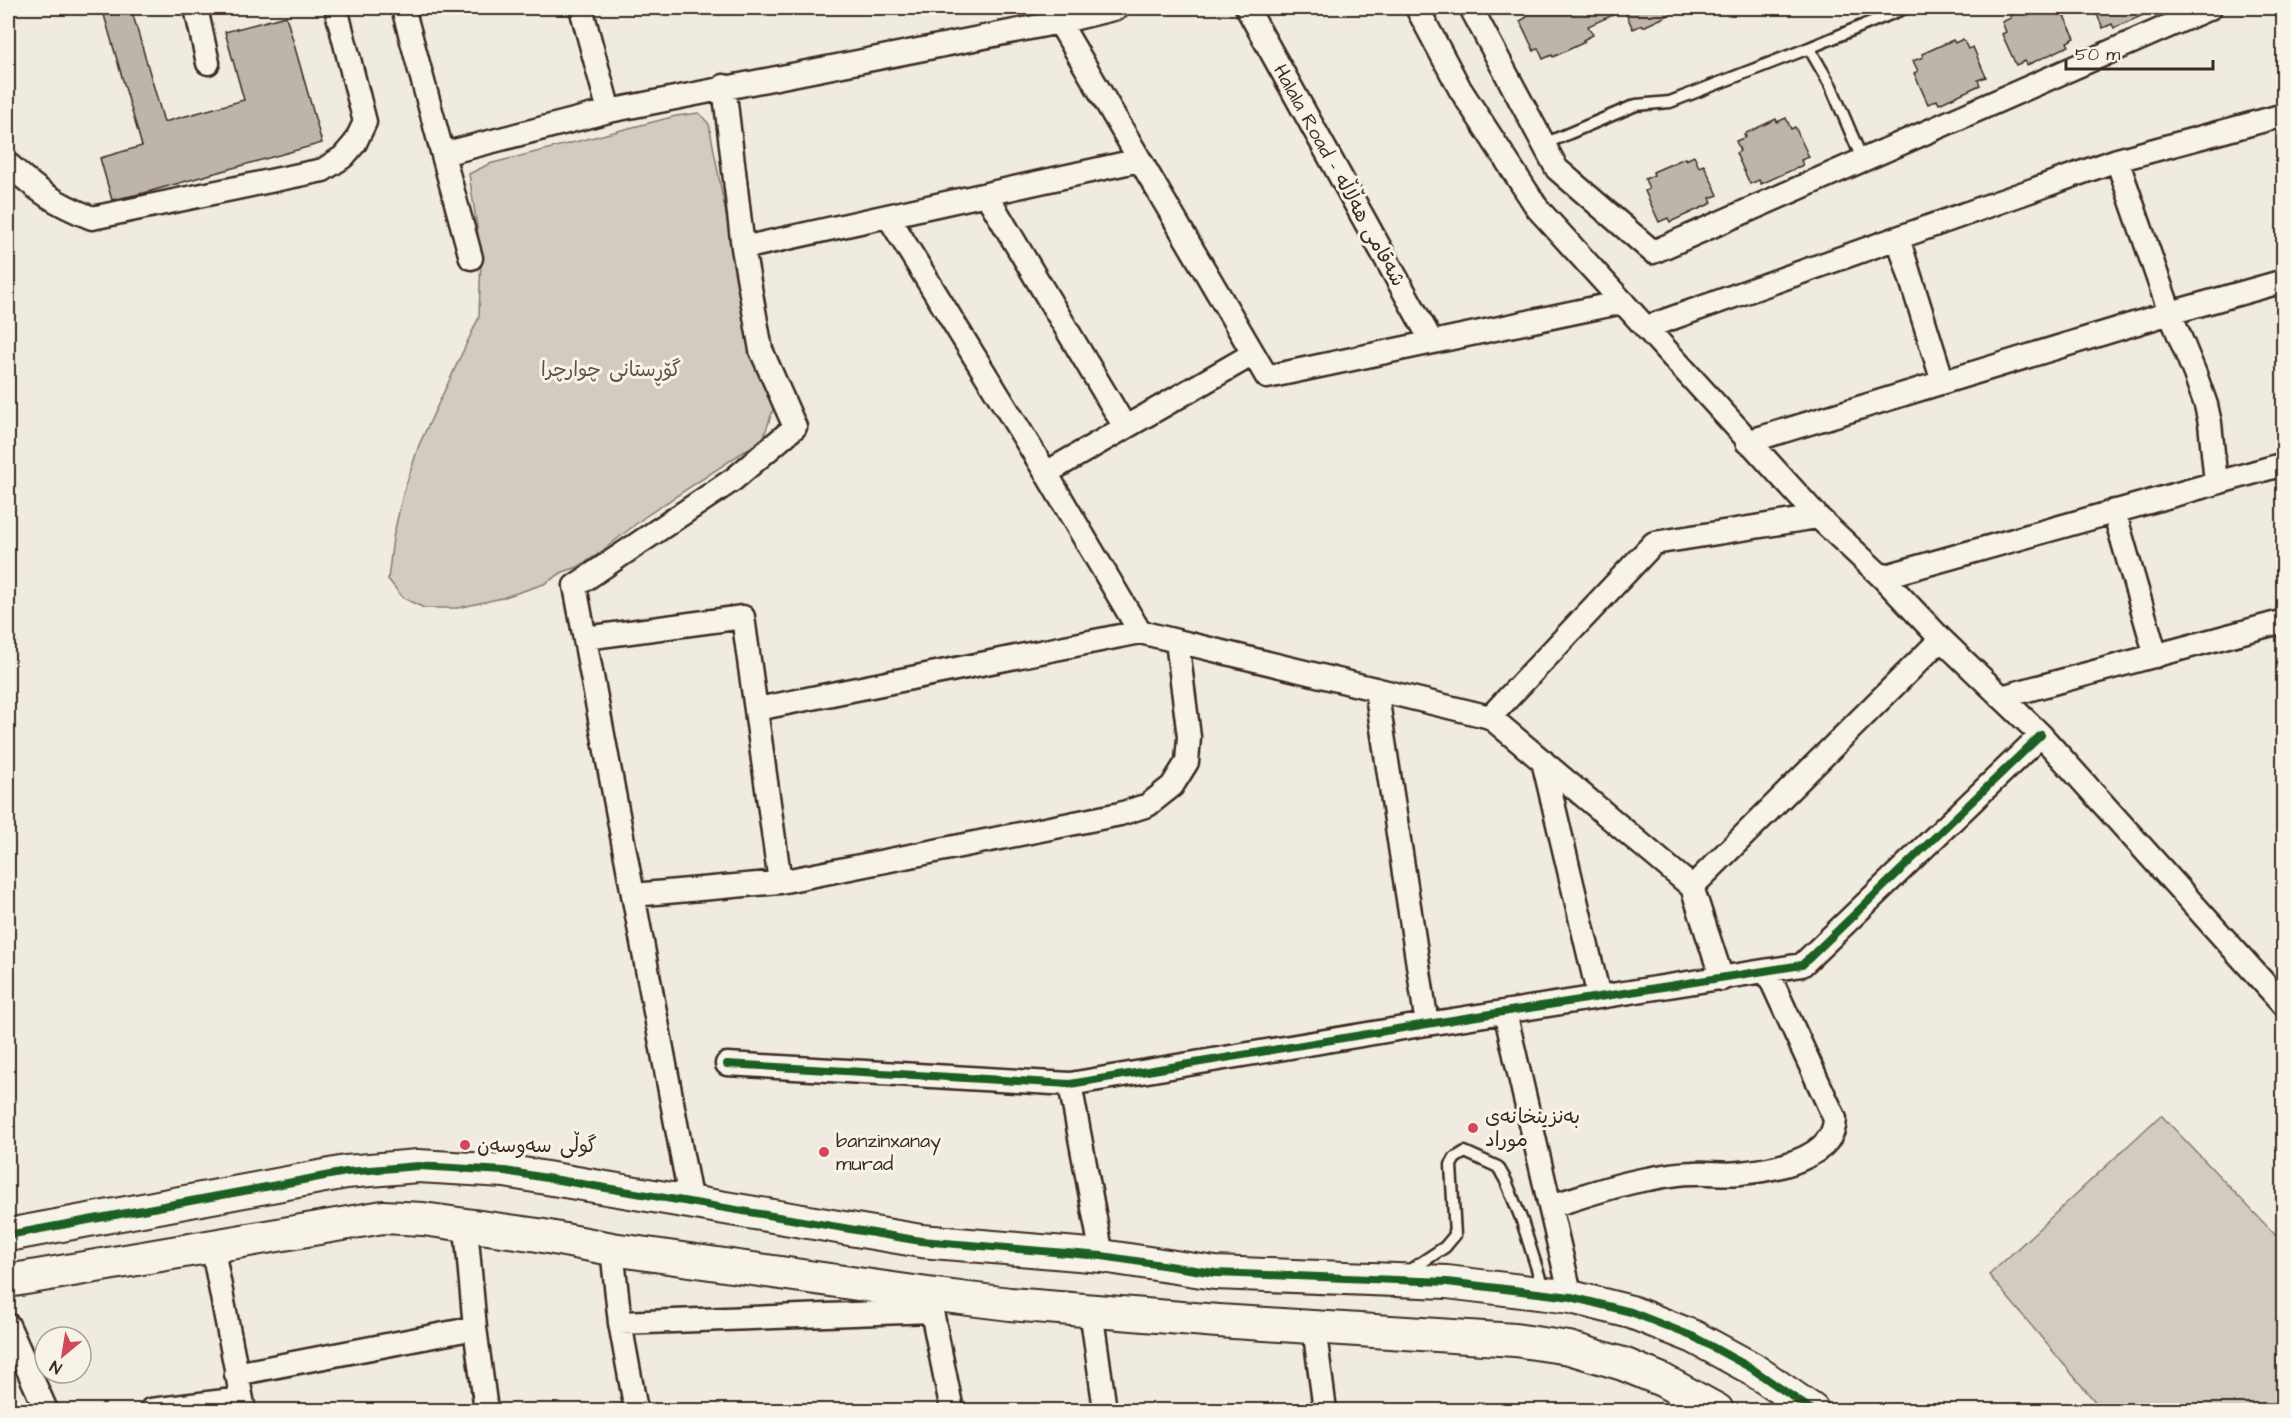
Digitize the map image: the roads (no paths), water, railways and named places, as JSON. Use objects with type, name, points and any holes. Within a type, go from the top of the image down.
[{"type":"street","points":[[196,8],[208,63]]},
{"type":"street","points":[[8,164],[38,191],[63,206],[92,218],[323,170],[343,157],[356,143],[365,122],[336,8]]},
{"type":"street","points":[[403,8],[471,258]]},
{"type":"street","points":[[581,8],[609,111]]},
{"type":"street","points":[[443,154],[609,111],[1055,15],[1117,8]]},
{"type":"street","name":"Halala Road - شەقامی هەڵاڵە","points":[[1247,8],[1432,342]]},
{"type":"street","points":[[1417,8],[1460,89],[1538,209],[1818,518],[1882,577],[1941,639],[2041,735],[2283,1005]]},
{"type":"street","points":[[1471,8],[1557,169],[1653,252],[2210,8]]},
{"type":"street","points":[[1055,15],[1267,377],[1623,302]]},
{"type":"street","points":[[691,1203],[575,586],[734,479],[795,427],[761,350],[743,248],[724,87]]},
{"type":"street","points":[[1647,327],[2117,160],[2283,115]]},
{"type":"street","points":[[743,248],[1140,160]]},
{"type":"street","points":[[2117,160],[2170,313],[2206,405],[2216,483]]},
{"type":"street","points":[[986,194],[1125,427]]},
{"type":"street","points":[[888,216],[1046,473],[1140,632]]},
{"type":"street","points":[[1898,238],[1943,382]]},
{"type":"street","points":[[1747,442],[2170,313],[2283,281]]},
{"type":"street","points":[[1046,473],[1253,354]]},
{"type":"street","points":[[1882,577],[2283,464]]},
{"type":"street","points":[[2114,511],[2157,656]]},
{"type":"street","points":[[1490,717],[1654,543],[1818,518]]},
{"type":"street","points":[[585,638],[743,617],[758,709],[780,882]]},
{"type":"street","points":[[2001,697],[2283,621]]},
{"type":"street","points":[[758,709],[1140,632],[1490,717],[1692,886],[1722,979]]},
{"type":"street","points":[[1692,886],[1941,639]]},
{"type":"street","points":[[633,895],[780,882],[1120,814],[1148,805],[1172,786],[1187,762],[1189,737],[1177,641]]},
{"type":"street","points":[[1376,689],[1427,1024]]},
{"type":"street","points":[[727,1064],[1070,1084],[1427,1024],[1802,965],[2041,735]]},
{"type":"street","points":[[1543,761],[1599,997]]},
{"type":"street","points":[[1550,1206],[1645,1179],[1692,1173],[1738,1174],[1768,1169],[1796,1162],[1825,1146],[1835,1131],[1835,1119],[1767,971]]},
{"type":"street","points":[[1505,1012],[1550,1206],[1558,1296]]},
{"type":"street","points":[[1070,1084],[1102,1256]]},
{"type":"street","points":[[8,1234],[346,1172],[418,1166],[505,1171],[921,1241],[1102,1256],[1215,1273],[1448,1282],[1558,1296],[1631,1312],[1694,1337],[1751,1368],[1812,1410]]},
{"type":"street","points":[[8,1281],[383,1217],[423,1219],[466,1227],[538,1234],[612,1249],[930,1303]]},
{"type":"street","points":[[466,1227],[475,1328],[486,1410]]},
{"type":"street","points":[[151,1410],[242,1405],[212,1245]]},
{"type":"street","points":[[612,1249],[620,1323],[636,1410]]},
{"type":"street","points":[[1215,1273],[1218,1321]]},
{"type":"street","points":[[930,1303],[952,1410]]},
{"type":"street","points":[[620,1323],[930,1303],[1091,1310],[1218,1321],[1515,1340],[1569,1348],[1623,1364],[1662,1380],[1717,1410]]},
{"type":"street","points":[[1091,1310],[1105,1410]]},
{"type":"street","points":[[8,1325],[46,1410]]},
{"type":"street","points":[[1314,1327],[1325,1410]]},
{"type":"street","points":[[236,1374],[475,1328]]},
{"type":"lane","points":[[1544,144],[1636,105],[1670,102],[1905,8]]},
{"type":"lane","points":[[1809,48],[1831,86],[1862,159]]},
{"type":"lane","points":[[1396,1280],[1445,1247],[1455,1235],[1451,1165],[1455,1158],[1465,1152],[1498,1167],[1558,1296]]},
{"type":"place","name":"بەنزینخانەی موراد","points":[[1473,1128]]},
{"type":"place","name":"گوڵی سەوسەن","points":[[465,1145]]},
{"type":"place","name":"banzinxanay murad","points":[[824,1152]]},
{"type":"park label","name":"گۆڕستانی چوارچرا","points":[[611,369]]}]
